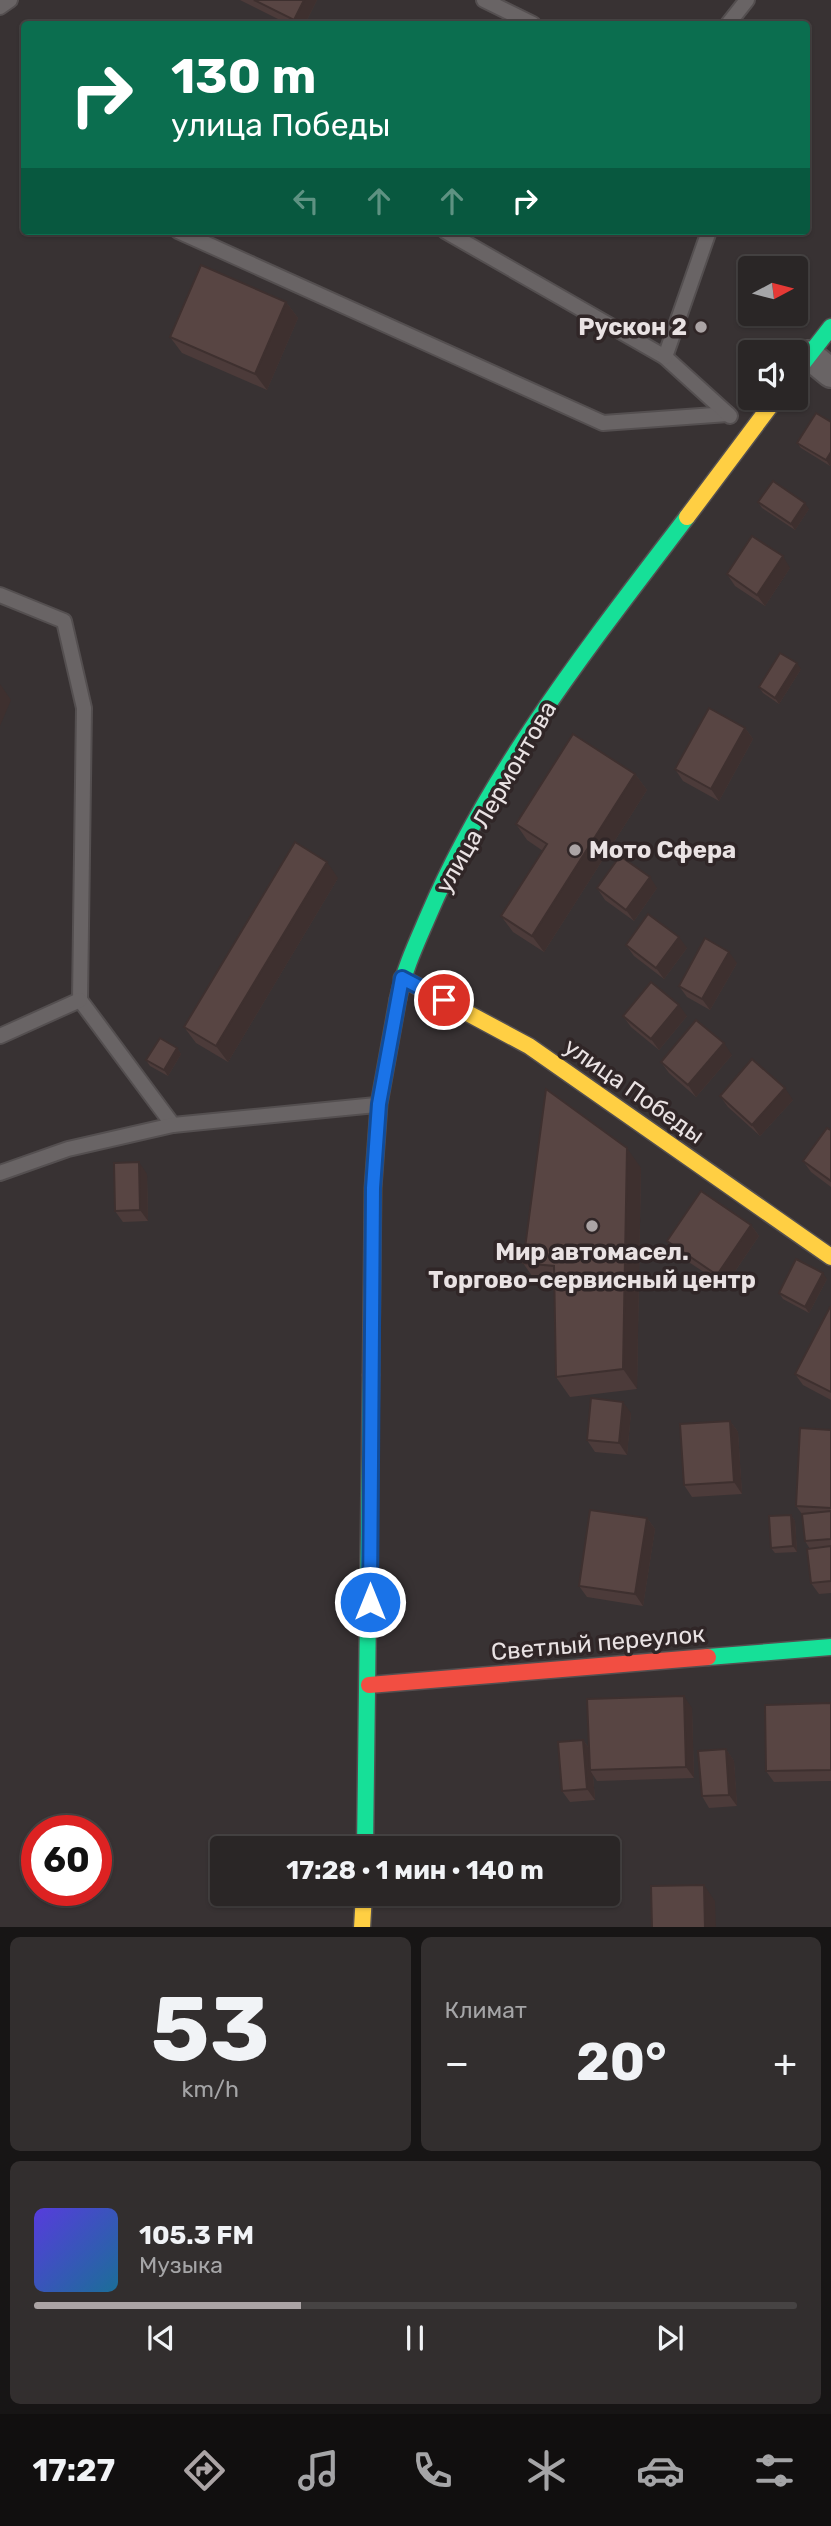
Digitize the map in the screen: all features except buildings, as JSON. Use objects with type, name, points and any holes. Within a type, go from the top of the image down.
[{"type":"main road","points":[[808,357],[831,327]]},
{"type":"main road","name":"улица Лермонтова","points":[[365,1836],[373,1188],[379,1104],[402,978],[451,863],[506,770],[576,664],[767,410]]},
{"type":"main road","name":"улица Победы","points":[[402,978],[529,1046],[831,1256]]},
{"type":"main road","name":"Светлый переулок","points":[[369,1685],[831,1647]]},
{"type":"main road","points":[[362,1927],[363,1906]]},
{"type":"street","points":[[808,366],[831,373]]},
{"type":"lane","points":[[0,7],[10,0]]},
{"type":"lane","points":[[484,0],[527,21]]},
{"type":"lane","points":[[730,21],[747,0]]},
{"type":"lane","points":[[187,235],[603,423],[728,414]]},
{"type":"lane","points":[[452,235],[665,357],[749,433]]},
{"type":"lane","points":[[665,357],[708,235]]},
{"type":"lane","points":[[0,594],[64,621],[84,708],[80,1000],[173,1125]]},
{"type":"lane","points":[[0,1036],[80,1000]]},
{"type":"lane","points":[[0,1173],[68,1149],[173,1125],[379,1104]]},
{"type":"traffic: fast","points":[[808,357],[831,327]]},
{"type":"traffic: fast","points":[[398,999],[407,966],[429,914],[482,808],[580,659],[687,517]]},
{"type":"traffic: fast","points":[[365,1836],[371,1375]]},
{"type":"traffic: fast","points":[[708,1657],[831,1647]]},
{"type":"traffic: slow","points":[[687,517],[767,410]]},
{"type":"traffic: slow","points":[[402,978],[529,1046],[831,1257]]},
{"type":"traffic: slow","points":[[371,1375],[373,1188],[379,1104],[398,999]]},
{"type":"traffic: slow","points":[[362,1927],[363,1906]]},
{"type":"traffic: jam","points":[[369,1685],[708,1657]]},
{"type":"place","name":"Рускон 2","points":[[701,327]]},
{"type":"place","name":"Мото Сфера","points":[[575,850]]},
{"type":"place","name":"Мир автомасел. Торгово-сервисный центр","points":[[592,1226]]},
{"type":"route","points":[[370,1602],[373,1188],[379,1104],[402,978],[444,1000]]}]
